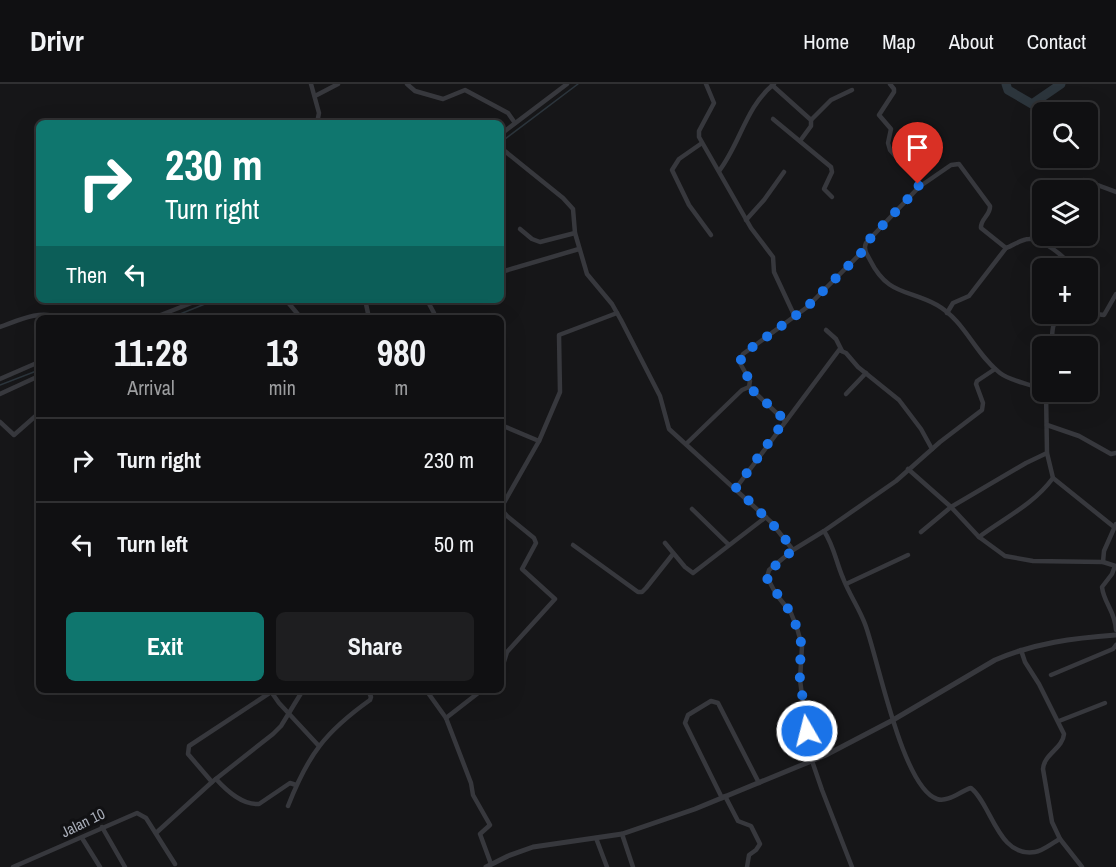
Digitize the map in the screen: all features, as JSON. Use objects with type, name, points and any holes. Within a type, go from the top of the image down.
[{"type":"street","points":[[311,84],[319,114],[318,120]]},
{"type":"street","points":[[315,96],[338,84]]},
{"type":"street","points":[[407,84],[415,91],[443,99],[463,87],[508,113],[515,123]]},
{"type":"street","points":[[706,84],[714,103],[699,131],[702,143],[747,220],[773,257],[774,272],[795,317]]},
{"type":"street","points":[[890,84],[894,92],[879,115],[891,129],[888,143],[890,150],[918,181],[919,187]]},
{"type":"street","points":[[504,132],[565,85]]},
{"type":"street","points":[[719,171],[727,161],[754,106],[763,92],[773,85],[811,120]]},
{"type":"street","points":[[800,141],[811,126],[811,120],[831,100],[852,90]]},
{"type":"street","points":[[773,119],[831,167],[832,172],[824,189],[832,197]]},
{"type":"street","points":[[702,143],[679,159],[672,170],[690,205],[711,235]]},
{"type":"street","points":[[504,152],[573,209],[575,233],[587,274],[617,313],[660,396],[668,426],[766,517],[793,550]]},
{"type":"street","points":[[1006,248],[981,228],[981,223],[989,213],[990,206],[956,163],[919,187],[866,243],[865,249],[873,266],[888,285],[930,302],[948,313],[995,369],[1007,378],[1032,387]]},
{"type":"street","points":[[747,220],[784,172]]},
{"type":"street","points":[[1098,185],[1116,192]]},
{"type":"street","points":[[520,229],[532,239],[540,242],[575,233]]},
{"type":"street","points":[[948,313],[952,303],[969,296],[1006,248],[1029,239],[1035,240],[1066,258]]},
{"type":"street","points":[[504,271],[579,249]]},
{"type":"street","points":[[749,387],[750,381],[740,363],[741,356],[813,302],[865,249]]},
{"type":"street","points":[[1098,314],[1104,315],[1116,294]]},
{"type":"street","points":[[160,315],[191,303]]},
{"type":"street","points":[[289,303],[299,315]]},
{"type":"street","points":[[173,310],[175,315]]},
{"type":"street","points":[[504,504],[539,441],[561,388],[558,375],[558,335],[617,313]]},
{"type":"street","points":[[0,327],[36,316]]},
{"type":"street","points":[[826,330],[836,339],[842,351],[903,405],[921,429],[932,449]]},
{"type":"street","points":[[736,488],[836,353],[842,351]]},
{"type":"street","points":[[0,379],[36,363]]},
{"type":"street","points":[[852,867],[812,761],[800,680],[802,646],[794,617],[768,581],[766,574],[793,550],[897,481],[932,449],[982,411],[983,403],[976,384],[995,369]]},
{"type":"street","points":[[846,394],[866,373]]},
{"type":"street","points":[[0,394],[36,377]]},
{"type":"street","points":[[686,444],[742,390],[749,387]]},
{"type":"street","points":[[749,387],[785,420]]},
{"type":"street","points":[[1045,402],[1047,453],[1053,478],[1115,525],[1104,551],[1103,562]]},
{"type":"street","points":[[0,422],[14,435],[36,416]]},
{"type":"street","points":[[1047,425],[1079,436],[1111,454],[1116,453]]},
{"type":"street","points":[[504,426],[539,441]]},
{"type":"street","points":[[921,532],[951,507],[1047,453]]},
{"type":"street","points":[[428,693],[446,718],[471,783],[473,795],[490,825],[480,834],[488,866],[533,847],[622,834],[674,817],[812,761],[893,720],[995,660],[1053,641],[1116,633],[1114,615],[1104,597],[1102,587],[1116,566],[1103,562],[1052,562],[1010,558],[994,550],[979,537],[951,507],[908,469]]},
{"type":"street","points":[[979,537],[1022,509],[1053,478]]},
{"type":"street","points":[[692,509],[729,544]]},
{"type":"street","points":[[504,512],[534,538],[536,543],[522,569],[555,599],[507,652],[504,662]]},
{"type":"street","points":[[665,543],[693,573],[766,517]]},
{"type":"street","points":[[824,531],[831,542],[846,584],[865,625],[887,707],[915,774],[925,789],[935,798],[943,800],[971,788],[981,799],[1001,834],[1015,849],[1020,851],[1038,851],[1060,839]]},
{"type":"street","points":[[573,545],[638,592],[646,588],[673,554]]},
{"type":"street","points":[[846,584],[908,555]]},
{"type":"street","points":[[1052,675],[1113,649],[1116,645]]},
{"type":"street","points":[[1021,650],[1024,662],[1059,721],[1065,738],[1043,764],[1052,822],[1060,839],[1082,867]]},
{"type":"street","points":[[268,693],[189,746],[188,754],[214,780],[240,799],[254,804],[259,804],[290,783],[296,785]]},
{"type":"street","points":[[273,693],[318,745]]},
{"type":"street","points":[[175,864],[156,833],[214,780],[273,734],[301,693]]},
{"type":"street","points":[[288,806],[296,785],[318,745],[340,722],[370,700],[370,693]]},
{"type":"street","points":[[446,718],[478,693]]},
{"type":"street","points":[[747,867],[749,855],[760,844],[751,826],[738,821],[724,797],[685,723],[688,715],[711,701],[718,703],[759,783]]},
{"type":"street","points":[[1059,721],[1105,703]]},
{"type":"street","name":"Jalan 10","points":[[13,867],[137,813],[146,818],[156,833]]},
{"type":"street","points":[[102,827],[125,867]]},
{"type":"street","points":[[622,834],[633,867]]},
{"type":"street","points":[[82,838],[100,867]]},
{"type":"street","points":[[596,838],[608,864],[607,867]]},
{"type":"waterway","points":[[504,140],[578,84]]},
{"type":"waterway","points":[[1006,84],[1008,90],[1032,104],[1061,84]]},
{"type":"waterway","points":[[178,315],[208,303]]},
{"type":"waterway","points":[[0,385],[36,371]]},
{"type":"route","points":[[807,731],[799,671],[802,646],[794,617],[776,594],[766,574],[793,550],[771,522],[736,488],[785,420],[749,387],[750,381],[740,360],[743,354],[799,314],[821,294],[865,249],[866,243],[919,187],[918,184]]}]
